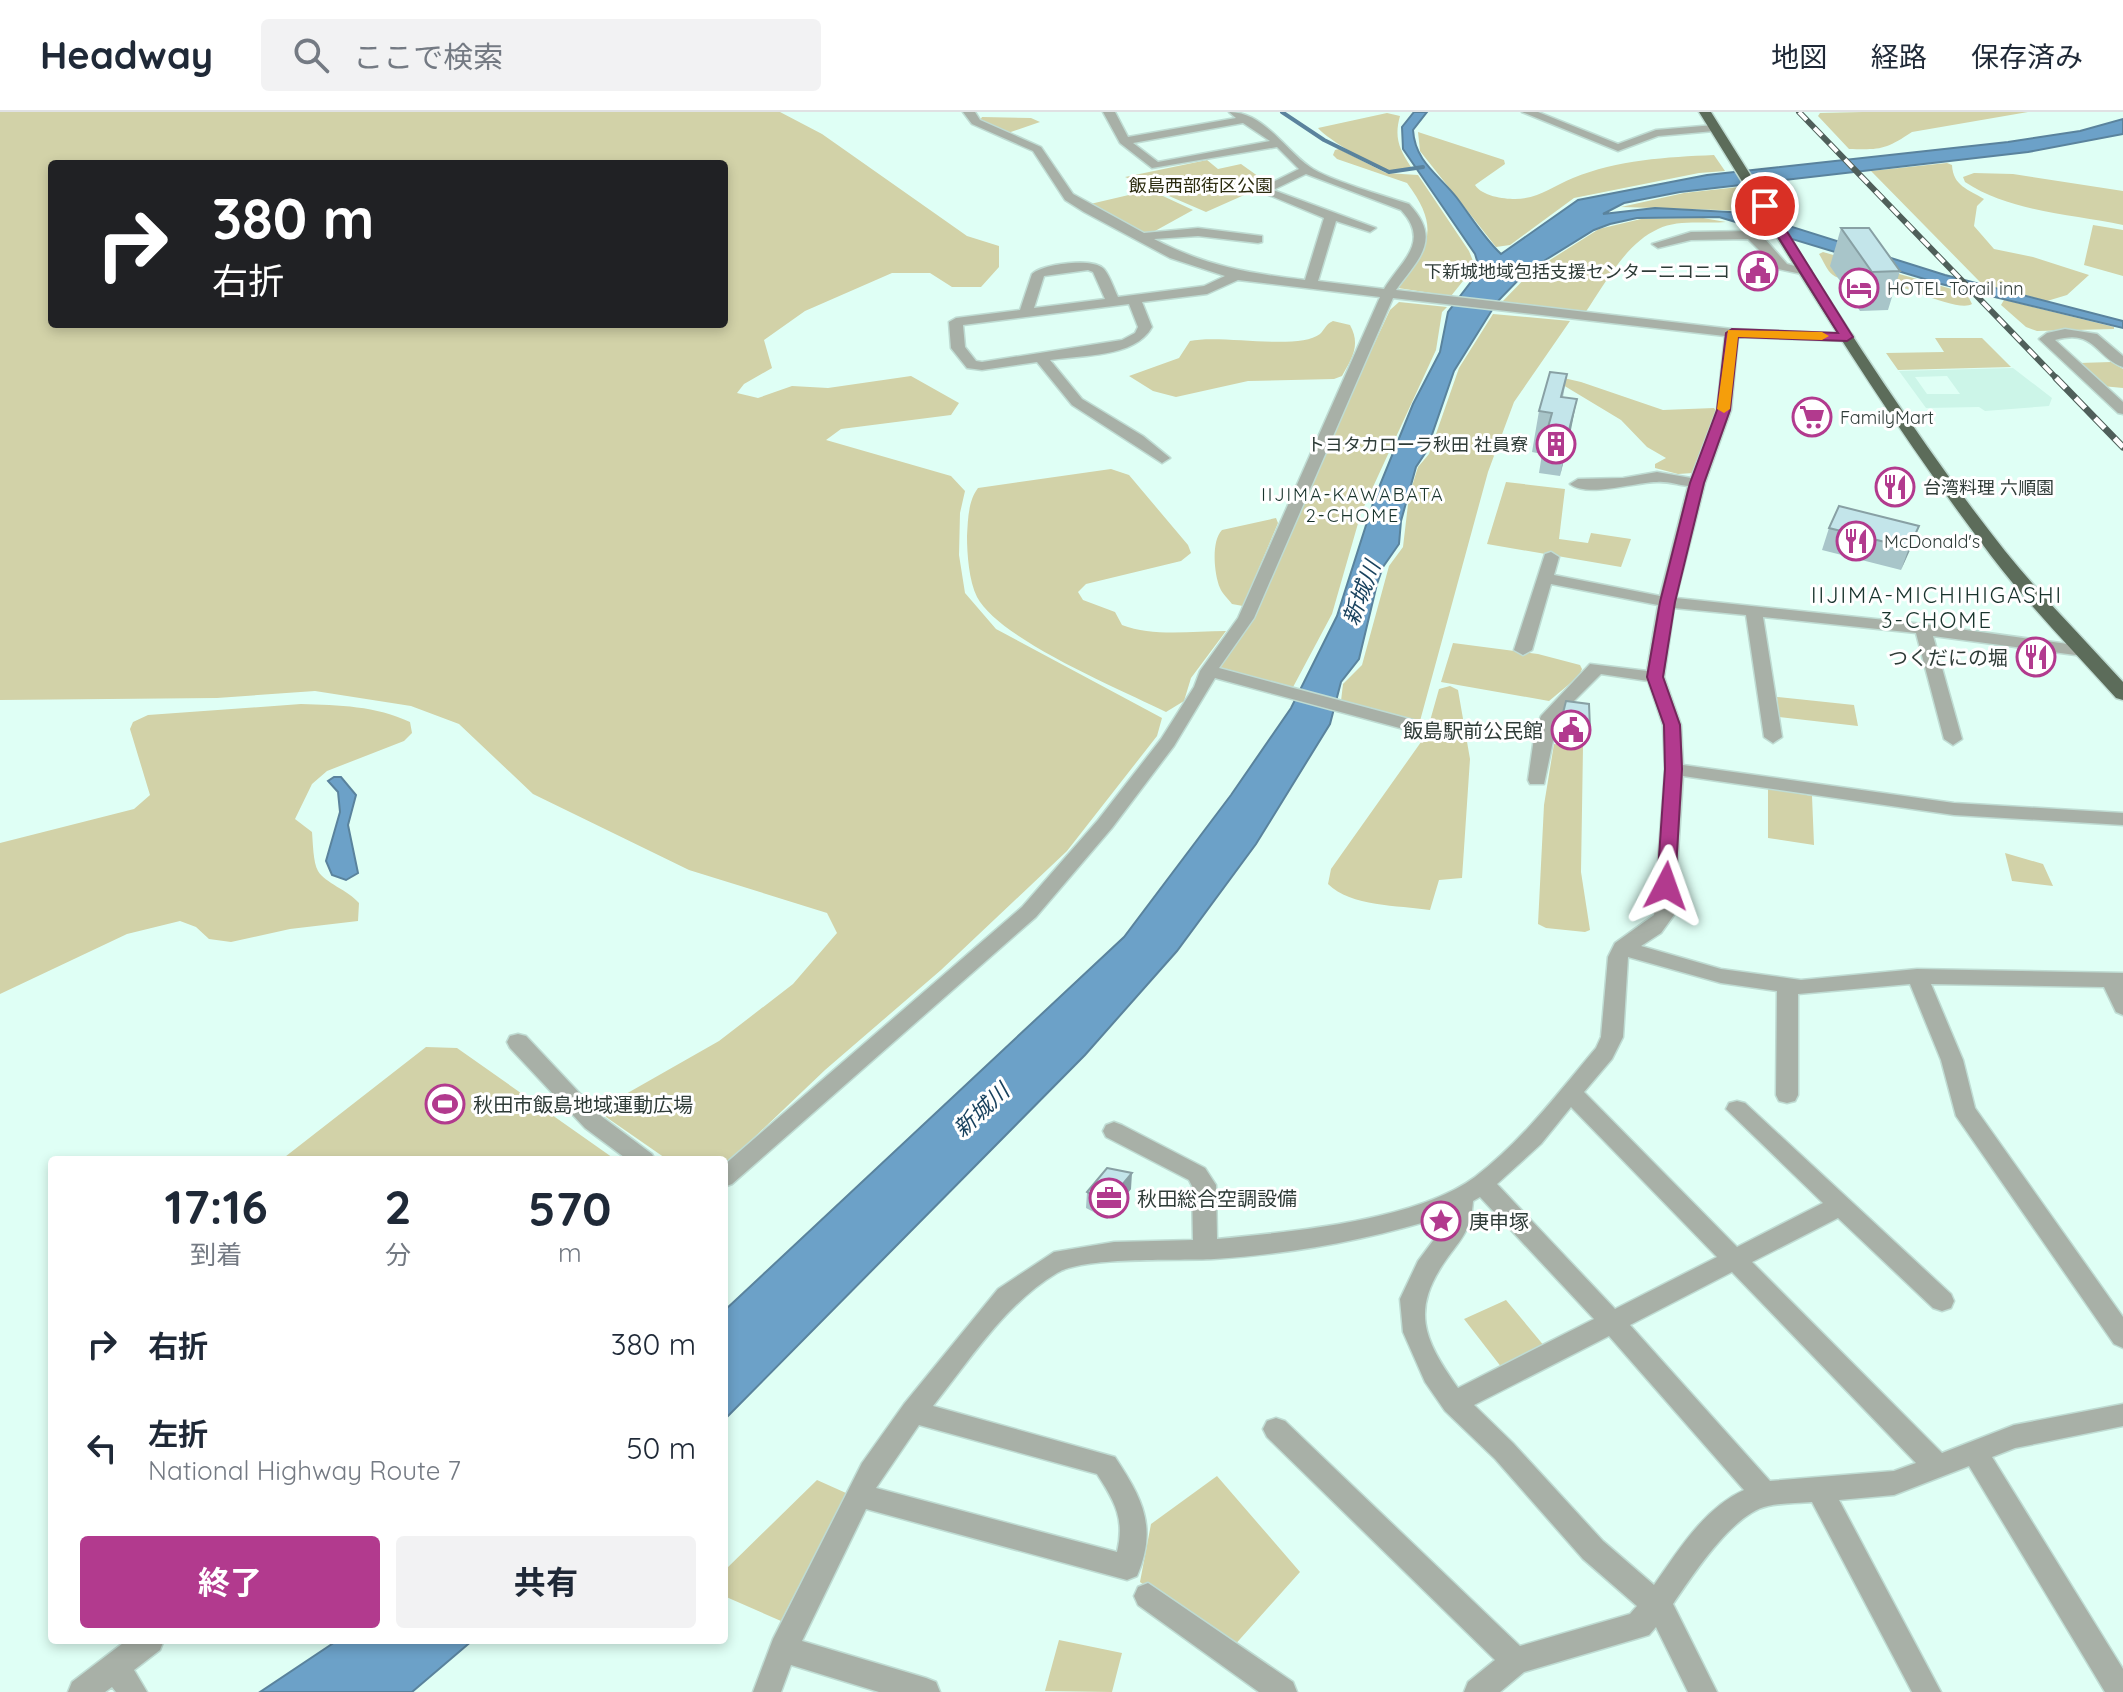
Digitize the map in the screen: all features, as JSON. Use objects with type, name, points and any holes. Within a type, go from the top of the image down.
[{"type":"highway","points":[[1705,112],[1847,337],[1950,489],[1992,545],[2123,694]]},
{"type":"street","points":[[969,112],[976,122],[1037,149],[1069,197],[1139,238],[1175,255],[1236,276],[1732,333],[1847,337]]},
{"type":"street","points":[[1109,112],[1124,141],[1156,166],[1280,143]]},
{"type":"street","points":[[1528,112],[1618,148],[1656,133],[1714,128]]},
{"type":"street","points":[[728,1175],[1029,912],[1105,824],[1168,742],[1203,687],[1216,674],[1246,618],[1391,287],[1419,252],[1416,216],[1405,207],[1306,170],[1280,143],[1240,116],[1124,141]]},
{"type":"street","points":[[1306,170],[1263,190],[1370,228]]},
{"type":"street","points":[[1310,285],[1331,216]]},
{"type":"street","points":[[1139,238],[1161,233],[1209,231],[1258,239]]},
{"type":"street","points":[[1658,244],[1691,236],[1751,235],[1758,238],[1777,265],[1786,270],[1806,273]]},
{"type":"street","points":[[1025,314],[1038,274],[1045,270],[1090,266],[1098,270],[1114,303]]},
{"type":"street","points":[[1134,300],[1145,327],[1140,336],[1126,344],[982,366],[972,365],[958,348],[956,322],[1207,290],[1236,276]]},
{"type":"street","points":[[767,1692],[783,1649],[871,1471],[913,1412],[1007,1296],[1054,1262],[1114,1252],[1205,1249],[1315,1239],[1443,1207],[1471,1192],[1533,1138],[1604,1053],[1612,1037],[1618,957],[1622,948],[1660,925],[1664,915],[1674,769],[1672,725],[1655,677],[1667,602],[1697,483],[1724,410],[1732,333]]},
{"type":"street","points":[[2123,363],[2097,338],[2076,333],[2055,334],[2046,339],[2123,410]]},
{"type":"street","points":[[1040,357],[1077,402],[1138,439],[1162,458]]},
{"type":"street","points":[[2104,393],[2123,393]]},
{"type":"street","points":[[1578,484],[1623,483],[1657,477],[1697,483]]},
{"type":"street","points":[[1523,650],[1551,557]]},
{"type":"street","points":[[1545,578],[1667,602],[1923,629],[2083,651]]},
{"type":"street","points":[[1754,612],[1773,737]]},
{"type":"street","points":[[1923,629],[1953,739]]},
{"type":"street","points":[[1537,780],[1546,723],[1558,706],[1589,681],[1596,668],[1655,677]]},
{"type":"street","points":[[1216,674],[1422,728]]},
{"type":"street","points":[[1674,769],[1843,796],[2011,816],[2123,819]]},
{"type":"street","points":[[1622,948],[1721,976],[1788,985],[1819,986],[1917,976],[2117,980],[2123,1007]]},
{"type":"street","points":[[1917,976],[1952,1060],[1964,1110],[2123,1337]]},
{"type":"street","points":[[1787,1095],[1788,985]]},
{"type":"street","points":[[518,1042],[593,1122],[639,1156]]},
{"type":"street","points":[[1571,1093],[1938,1467]]},
{"type":"street","points":[[1737,1109],[1942,1301]]},
{"type":"street","points":[[1114,1131],[1197,1174],[1204,1185],[1205,1249]]},
{"type":"street","points":[[1471,1192],[1613,1323],[1764,1494]]},
{"type":"street","points":[[1471,1192],[1459,1224],[1427,1268],[1412,1299],[1415,1332],[1434,1374],[1454,1403],[1504,1451],[1593,1550],[1656,1605],[1685,1651],[1703,1692]]},
{"type":"street","points":[[1454,1403],[1839,1206]]},
{"type":"street","points":[[859,1495],[1127,1567],[1136,1530],[1125,1495],[1106,1465],[913,1412]]},
{"type":"street","points":[[1478,1692],[1516,1661],[1639,1625],[1698,1545],[1742,1504],[1764,1494],[1894,1483],[2014,1437],[2123,1415]]},
{"type":"street","points":[[1276,1429],[1516,1661]]},
{"type":"street","points":[[1975,1453],[2121,1692]]},
{"type":"street","points":[[1820,1491],[1927,1692]]},
{"type":"street","points":[[1148,1596],[1283,1692]]},
{"type":"street","points":[[82,1692],[145,1644]]},
{"type":"street","points":[[783,1649],[926,1692]]},
{"type":"street","points":[[115,1667],[133,1692]]},
{"type":"shaded area","points":[[2013,368],[2052,398],[2049,406],[1985,411],[1979,407],[1926,408],[1899,371]],"holes":[[[1947,376],[1960,394],[1927,394],[1915,377]]]},
{"type":"green space","points":[[0,112],[780,112],[822,134],[967,236],[999,246],[999,267],[981,287],[952,287],[930,273],[892,273],[805,311],[764,340],[772,368],[744,384],[737,393],[758,398],[792,386],[828,388],[911,376],[959,403],[951,415],[841,429],[826,440],[951,476],[965,491],[960,513],[959,555],[965,593],[996,629],[1162,718],[1157,736],[1067,851],[941,970],[825,1070],[728,1162],[728,1156],[662,1156],[606,1117],[603,1107],[719,1041],[793,984],[837,933],[827,913],[689,870],[533,794],[459,724],[411,706],[315,691],[217,698],[0,700]]},
{"type":"green space","points":[[2028,112],[1912,132],[1889,145],[1869,149],[1849,149],[1818,116],[1820,113]]},
{"type":"green space","points":[[1387,113],[1400,116],[1399,143],[1411,167],[1392,171],[1385,169],[1364,159],[1318,128]]},
{"type":"green space","points":[[982,117],[1031,118],[1040,122],[1008,133],[979,122]]},
{"type":"green space","points":[[1418,132],[1504,160],[1505,164],[1475,185],[1488,194],[1505,198],[1531,197],[1590,172],[1642,160],[1714,155],[1725,171],[1699,173],[1574,198],[1510,245],[1496,247],[1420,151]]},
{"type":"green space","points":[[1339,149],[1386,173],[1418,175],[1469,251],[1475,266],[1451,296],[1398,288],[1423,249],[1427,237],[1424,213],[1407,183],[1337,159],[1333,155]]},
{"type":"green space","name":"飯島西部街区公園","points":[[1207,160],[1218,169],[1241,164],[1269,184],[1206,212],[1125,177]]},
{"type":"green space","points":[[1952,165],[1958,182],[1984,199],[1977,206],[1974,226],[1994,249],[2033,257],[2089,275],[2067,295],[2047,301],[1981,283],[1871,171]]},
{"type":"green space","points":[[1974,173],[2013,174],[2123,191],[2123,225],[2042,211],[2002,200],[1965,182],[1963,177]]},
{"type":"green space","points":[[1739,187],[1752,211],[1621,207],[1684,193]]},
{"type":"green space","points":[[1150,190],[1193,210],[1155,231],[1144,233],[1086,205]]},
{"type":"green space","points":[[1703,218],[1726,222],[1674,224],[1646,236],[1617,266],[1585,313],[1501,303],[1531,272],[1599,229],[1641,219]]},
{"type":"green space","points":[[2093,225],[2123,230],[2123,276],[2084,265]]},
{"type":"green space","points":[[1823,252],[1955,290],[1968,296],[1972,304],[1965,306],[1942,301],[1876,280],[1837,277],[1825,265],[1819,254]]},
{"type":"green space","points":[[2004,300],[2114,327],[2037,331],[2026,327],[2001,305]]},
{"type":"green space","points":[[1399,302],[1447,307],[1442,312],[1436,350],[1361,513],[1332,614],[1292,689],[1217,669],[1255,618],[1343,411],[1390,310]]},
{"type":"green space","points":[[1493,314],[1570,321],[1514,402],[1488,472],[1420,721],[1341,701],[1343,684],[1362,665],[1389,566],[1403,547],[1409,496],[1418,467],[1429,454],[1459,368]]},
{"type":"green space","points":[[1333,321],[1350,325],[1355,339],[1352,357],[1342,376],[1334,379],[1248,381],[1176,397],[1153,391],[1129,376],[1179,358],[1190,341],[1295,341],[1320,334]]},
{"type":"green space","points":[[1935,338],[1982,338],[2011,367],[1898,370],[1886,353],[1944,352]]},
{"type":"green space","points":[[2111,362],[2123,369],[2123,388],[2102,386],[2079,363]]},
{"type":"green space","points":[[1555,376],[1663,410],[1714,408],[1718,413],[1693,473],[1678,474],[1655,468],[1655,464],[1666,458],[1647,447],[1621,420],[1553,379]]},
{"type":"green space","points":[[1111,469],[1129,475],[1188,545],[1191,553],[1181,561],[1086,584],[1078,592],[1083,600],[1115,612],[1122,625],[1134,629],[1160,632],[1226,631],[1191,678],[1184,701],[1166,712],[1063,662],[1010,630],[977,597],[972,583],[967,551],[968,524],[970,505],[978,488]]},
{"type":"green space","points":[[1506,482],[1565,489],[1559,539],[1588,543],[1591,533],[1631,539],[1621,567],[1487,544]]},
{"type":"green space","points":[[1276,518],[1278,523],[1243,606],[1232,604],[1221,590],[1216,575],[1215,549],[1219,535],[1222,530]]},
{"type":"green space","points":[[1453,643],[1538,654],[1580,665],[1582,669],[1579,676],[1549,701],[1441,682]]},
{"type":"green space","points":[[1450,686],[1458,690],[1470,759],[1462,878],[1439,880],[1430,910],[1362,901],[1338,892],[1328,884],[1331,869],[1426,735],[1439,689]]},
{"type":"green space","points":[[1777,697],[1854,705],[1858,726],[1779,717]]},
{"type":"green space","points":[[301,704],[371,710],[410,722],[412,733],[404,741],[327,771],[312,784],[295,819],[312,832],[318,871],[359,903],[358,921],[290,929],[231,942],[209,939],[196,927],[180,921],[127,934],[0,994],[0,843],[134,809],[150,795],[130,729],[133,722],[148,715]]},
{"type":"green space","points":[[1554,744],[1583,747],[1581,872],[1590,930],[1585,932],[1546,928],[1538,924],[1544,805]]},
{"type":"green space","points":[[1768,788],[1812,796],[1814,845],[1768,838]]},
{"type":"green space","points":[[2005,853],[2043,864],[2053,886],[2012,881]]},
{"type":"green space","name":"秋田市飯島地域運動広場","points":[[426,1047],[457,1048],[610,1156],[286,1156]]},
{"type":"green space","points":[[1506,1300],[1545,1347],[1502,1368],[1464,1319]]},
{"type":"green space","points":[[1217,1476],[1300,1572],[1232,1648],[1140,1582],[1151,1524]]},
{"type":"green space","points":[[817,1480],[846,1493],[781,1621],[728,1598],[728,1567]]},
{"type":"green space","points":[[1059,1640],[1122,1653],[1112,1692],[1045,1691]]},
{"type":"water","name":"新城川","points":[[1414,112],[1427,112],[1413,130],[1418,151],[1501,254],[1578,200],[1707,175],[2008,142],[2080,131],[2123,119],[2123,134],[2028,152],[1680,192],[1624,203],[1603,214],[1655,208],[1748,213],[1945,275],[2123,321],[2123,328],[1941,284],[1719,217],[1637,218],[1610,224],[1594,230],[1526,272],[1497,302],[1454,371],[1426,452],[1416,467],[1401,521],[1399,544],[1383,567],[1377,584],[1359,659],[1341,682],[1330,724],[1256,844],[1177,951],[1085,1055],[728,1416],[728,1307],[1124,937],[1231,795],[1291,708],[1337,616],[1375,497],[1413,404],[1440,352],[1448,312],[1480,270],[1475,254],[1403,149],[1402,127]]},
{"type":"water","points":[[341,777],[356,795],[348,825],[358,873],[346,880],[332,875],[326,861],[340,812],[338,792],[328,781]]},
{"type":"water","points":[[332,1644],[468,1644],[412,1692],[260,1692]]},
{"type":"building","points":[[1841,228],[1869,228],[1900,271],[1872,272]]},
{"type":"building","points":[[1550,372],[1567,374],[1561,397],[1577,399],[1568,434],[1547,431],[1552,413],[1539,411]]},
{"type":"building","points":[[1839,506],[1919,526],[1909,548],[1829,528]]},
{"type":"building","points":[[1566,701],[1589,704],[1590,728],[1560,725]]},
{"type":"building","points":[[1107,1168],[1132,1173],[1107,1203],[1087,1192]]},
{"type":"waterway","points":[[1282,112],[1324,140],[1389,172],[1423,167]]},
{"type":"railway","points":[[1799,112],[2058,380]]},
{"type":"railway","points":[[2056,378],[2123,447]]},
{"type":"slow traffic","points":[[1724,409],[1732,333],[1822,336]]},
{"type":"place","name":"下新城地域包括支援センターニコニコ","points":[[1758,271]]},
{"type":"place","name":"HOTEL Torail inn","points":[[1859,288]]},
{"type":"place","name":"FamilyMart","points":[[1812,417]]},
{"type":"place","name":"トヨタカローラ秋田 社員寮","points":[[1556,444]]},
{"type":"place","name":"台湾料理 六順園","points":[[1895,487]]},
{"type":"place","name":"McDonald's","points":[[1856,541]]},
{"type":"place","name":"つくだにの堀","points":[[2036,657]]},
{"type":"place","name":"飯島駅前公民館","points":[[1571,730]]},
{"type":"place","name":"秋田市飯島地域運動広場","points":[[445,1104]]},
{"type":"place","name":"秋田総合空調設備","points":[[1109,1198]]},
{"type":"place","name":"庚申塚","points":[[1441,1221]]},
{"type":"district","name":"IIJIMA-KAWABATA 2-CHOME","points":[[1353,504]]},
{"type":"district","name":"IIJIMA-MICHIHIGASHI 3-CHOME","points":[[1937,608]]},
{"type":"route","points":[[1666,886],[1674,769],[1672,725],[1655,677],[1667,602],[1697,483],[1724,410],[1732,333],[1847,337],[1765,206]]}]
